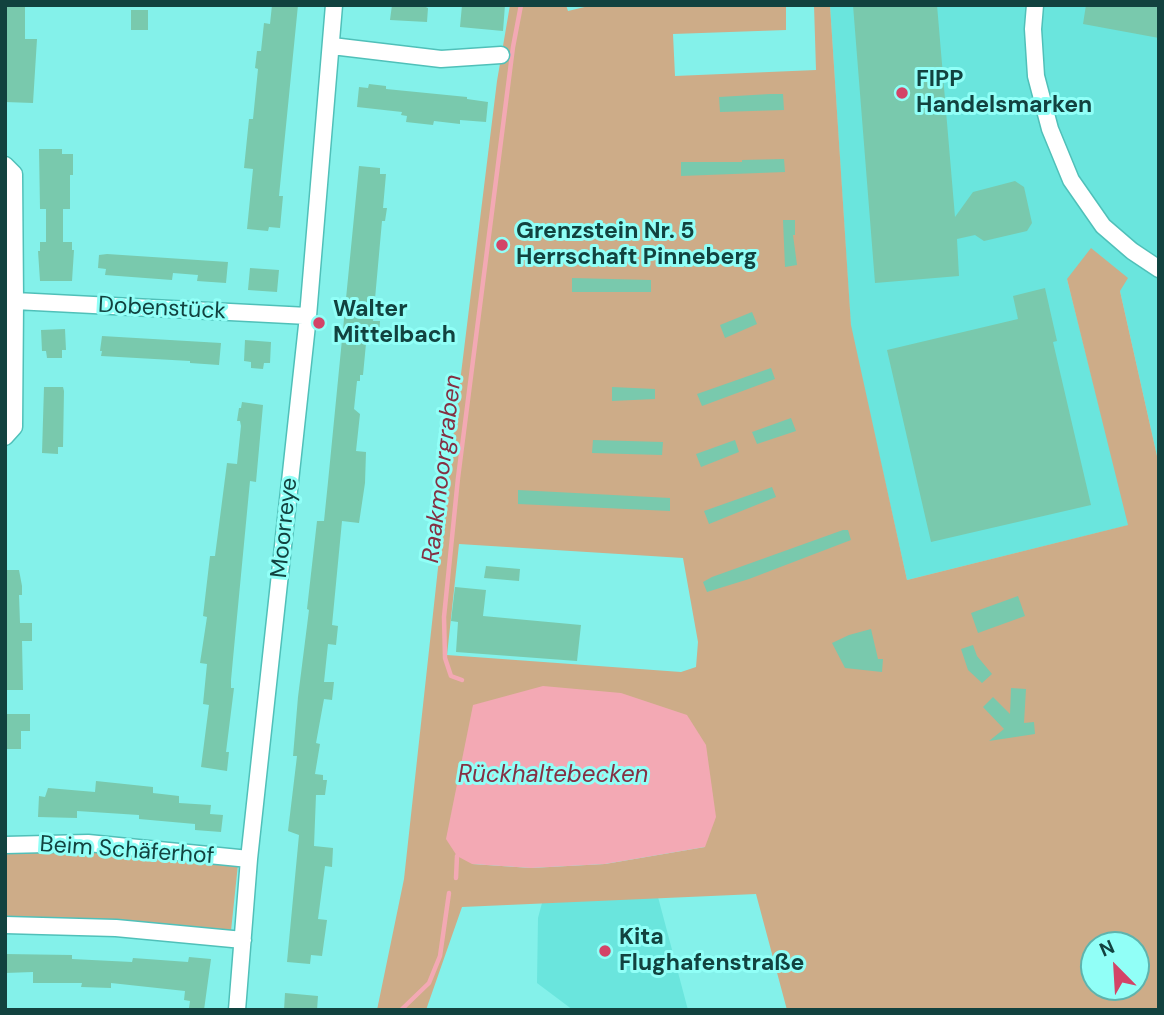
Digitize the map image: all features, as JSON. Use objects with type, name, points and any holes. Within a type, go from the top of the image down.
[{"type":"street","name":"Moorreye","points":[[237,1010],[249,859],[309,316],[334,5]]},
{"type":"street","points":[[1035,5],[1033,29],[1036,76],[1049,129],[1071,180],[1103,226],[1132,251],[1159,269]]},
{"type":"street","points":[[332,46],[441,59],[501,55]]},
{"type":"street","points":[[5,165],[14,174],[15,301],[14,427],[5,437]]},
{"type":"street","name":"Dobenstück","points":[[15,301],[309,316]]},
{"type":"street","name":"Beim Schäferhof","points":[[5,845],[88,843],[249,859]]},
{"type":"street","points":[[5,925],[116,928],[243,940]]},
{"type":"shaded area","points":[[510,5],[566,5],[568,11],[593,5],[786,5],[786,30],[673,34],[675,76],[816,70],[814,5],[830,5],[851,325],[907,580],[1128,525],[1067,279],[1091,248],[1128,278],[1120,291],[1159,465],[1159,1010],[787,1010],[756,894],[462,907],[426,1010],[377,1010],[404,879],[445,504],[497,81]],"holes":[[[459,544],[683,558],[698,642],[696,667],[681,672],[447,655]],[[505,697],[705,847],[605,864],[531,868],[472,864],[473,706]]]},
{"type":"shaded area","points":[[830,5],[1159,5],[1159,465],[1120,291],[1067,279],[1129,525],[907,580],[851,329]]},
{"type":"shaded area","points":[[5,850],[102,851],[238,864],[231,931],[5,920]]},
{"type":"shaded area","name":"Kita Flughafenstraße","points":[[658,897],[688,1010],[573,1010],[537,983],[538,918],[542,903]]},
{"type":"water","name":"Rückhaltebecken","points":[[543,686],[621,693],[687,715],[706,745],[716,817],[705,847],[605,864],[531,868],[472,864],[457,856],[446,839],[473,705]]},
{"type":"building","points":[[5,5],[25,5],[25,39],[37,39],[33,103],[5,102]]},
{"type":"building","points":[[272,5],[298,5],[279,196],[283,196],[280,228],[269,227],[268,231],[247,229],[253,169],[244,168],[249,119],[253,119],[257,51],[261,51],[264,23],[270,24]]},
{"type":"building","points":[[392,5],[421,5],[428,8],[427,22],[390,20]]},
{"type":"building","points":[[462,5],[505,5],[503,31],[460,27]]},
{"type":"building","name":"FIPP Handelsmarken","points":[[853,5],[937,5],[955,217],[973,192],[1015,181],[1024,187],[1032,223],[1027,231],[984,241],[975,235],[957,239],[959,276],[875,283]]},
{"type":"building","points":[[1086,5],[1159,5],[1159,38],[1083,24]]},
{"type":"building","points":[[131,10],[148,10],[148,30],[131,30]]},
{"type":"building","points":[[369,84],[386,86],[386,89],[467,97],[488,102],[486,122],[460,120],[460,124],[434,121],[433,125],[406,122],[407,116],[401,115],[402,112],[357,107],[359,87],[368,88]]},
{"type":"building","points":[[783,94],[784,110],[720,112],[719,97]]},
{"type":"building","points":[[39,149],[62,149],[62,154],[73,154],[70,209],[63,209],[63,242],[72,242],[74,250],[72,281],[40,281],[38,251],[40,242],[46,242],[46,209],[40,209]]},
{"type":"building","points":[[784,159],[785,172],[681,176],[681,162]]},
{"type":"building","points":[[359,166],[380,168],[380,174],[386,174],[383,208],[387,208],[385,221],[382,221],[373,321],[380,321],[379,335],[367,333],[363,375],[360,375],[360,381],[357,381],[354,409],[360,414],[356,451],[366,452],[365,483],[359,523],[342,521],[332,625],[338,626],[336,645],[328,644],[324,682],[334,682],[332,700],[324,699],[316,743],[320,744],[315,774],[323,775],[323,780],[327,780],[325,795],[316,795],[314,846],[333,848],[332,867],[325,866],[318,919],[327,920],[322,956],[311,955],[310,964],[287,962],[299,835],[288,831],[297,756],[293,756],[307,609],[317,521],[324,521]]},
{"type":"building","points":[[783,220],[795,220],[793,235],[797,265],[785,267]]},
{"type":"building","points":[[99,255],[228,262],[226,283],[197,281],[198,275],[173,273],[172,280],[105,275],[106,269],[98,268]]},
{"type":"building","points":[[250,268],[279,270],[277,292],[248,290]]},
{"type":"building","points":[[572,278],[651,280],[651,292],[572,292]]},
{"type":"building","points":[[1045,288],[1057,341],[1053,342],[1091,505],[931,542],[887,350],[1018,319],[1013,296]]},
{"type":"building","points":[[752,312],[757,324],[725,338],[720,325]]},
{"type":"building","points":[[65,329],[66,350],[62,350],[62,358],[47,358],[46,351],[42,351],[41,330]]},
{"type":"building","points":[[102,336],[221,343],[219,365],[101,356]]},
{"type":"building","points":[[245,340],[271,342],[270,363],[264,363],[263,369],[251,368],[251,362],[244,361]]},
{"type":"building","points":[[771,368],[775,379],[702,406],[697,394]]},
{"type":"building","points":[[44,387],[63,387],[64,391],[63,447],[58,447],[58,454],[42,453]]},
{"type":"building","points":[[612,387],[655,389],[655,399],[612,401]]},
{"type":"building","points":[[242,402],[263,405],[256,482],[250,481],[231,680],[231,688],[234,688],[226,752],[229,752],[227,771],[201,767],[209,705],[203,704],[207,664],[200,663],[207,617],[203,616],[210,556],[215,556],[227,463],[237,464],[241,426],[240,421],[237,421]]},
{"type":"building","points":[[791,418],[796,431],[757,444],[752,432]]},
{"type":"building","points":[[593,440],[663,442],[662,455],[592,453]]},
{"type":"building","points":[[735,440],[739,452],[701,467],[696,454]]},
{"type":"building","points":[[772,487],[776,497],[709,524],[704,511]]},
{"type":"building","points":[[518,490],[670,498],[670,511],[518,504]]},
{"type":"building","points":[[848,530],[851,540],[707,592],[703,582],[712,577]]},
{"type":"building","points":[[486,566],[520,569],[519,581],[484,578]]},
{"type":"building","points":[[5,570],[19,570],[22,586],[22,595],[19,595],[20,623],[32,623],[32,641],[22,641],[23,690],[5,690]]},
{"type":"building","points":[[455,587],[486,590],[483,616],[581,625],[577,661],[456,652],[458,622],[451,621]]},
{"type":"building","points":[[1018,596],[1025,616],[978,633],[971,613]]},
{"type":"building","points":[[871,629],[878,659],[883,659],[882,672],[845,668],[832,643]]},
{"type":"building","points":[[973,645],[977,656],[992,674],[982,683],[968,670],[961,649]]},
{"type":"building","points":[[1011,688],[1026,689],[1024,723],[1034,722],[1035,734],[989,741],[1004,729],[983,707],[993,697],[1010,714]]},
{"type":"building","points":[[5,714],[30,714],[30,731],[21,731],[21,749],[5,749]]},
{"type":"building","points":[[96,781],[153,787],[153,793],[179,796],[179,803],[211,805],[210,814],[223,815],[221,832],[195,830],[195,824],[139,819],[139,815],[77,811],[77,818],[38,817],[39,796],[45,797],[48,788],[95,792]]},
{"type":"building","points":[[5,954],[72,955],[72,959],[132,962],[133,958],[188,962],[189,957],[211,959],[204,1010],[189,1008],[190,1001],[184,1000],[185,991],[111,983],[111,988],[81,987],[82,983],[33,983],[33,972],[5,973]]},
{"type":"building","points":[[285,993],[318,996],[317,1010],[284,1010]]},
{"type":"waterway","name":"Raakmoorgraben","points":[[462,680],[451,676],[445,658],[444,617],[458,478],[513,47],[521,5]]},
{"type":"waterway","name":"Raakmoorgraben","points":[[456,878],[457,856],[461,853]]},
{"type":"waterway","name":"Raakmoorgraben","points":[[401,1010],[429,983],[440,956],[449,893]]},
{"type":"place","name":"FIPP Handelsmarken","points":[[902,93]]},
{"type":"place","name":"Grenzstein Nr. 5 Herrschaft Pinneberg","points":[[502,245]]},
{"type":"place","name":"Walter Mittelbach","points":[[319,323]]},
{"type":"place","name":"Kita Flughafenstraße","points":[[605,951]]}]
